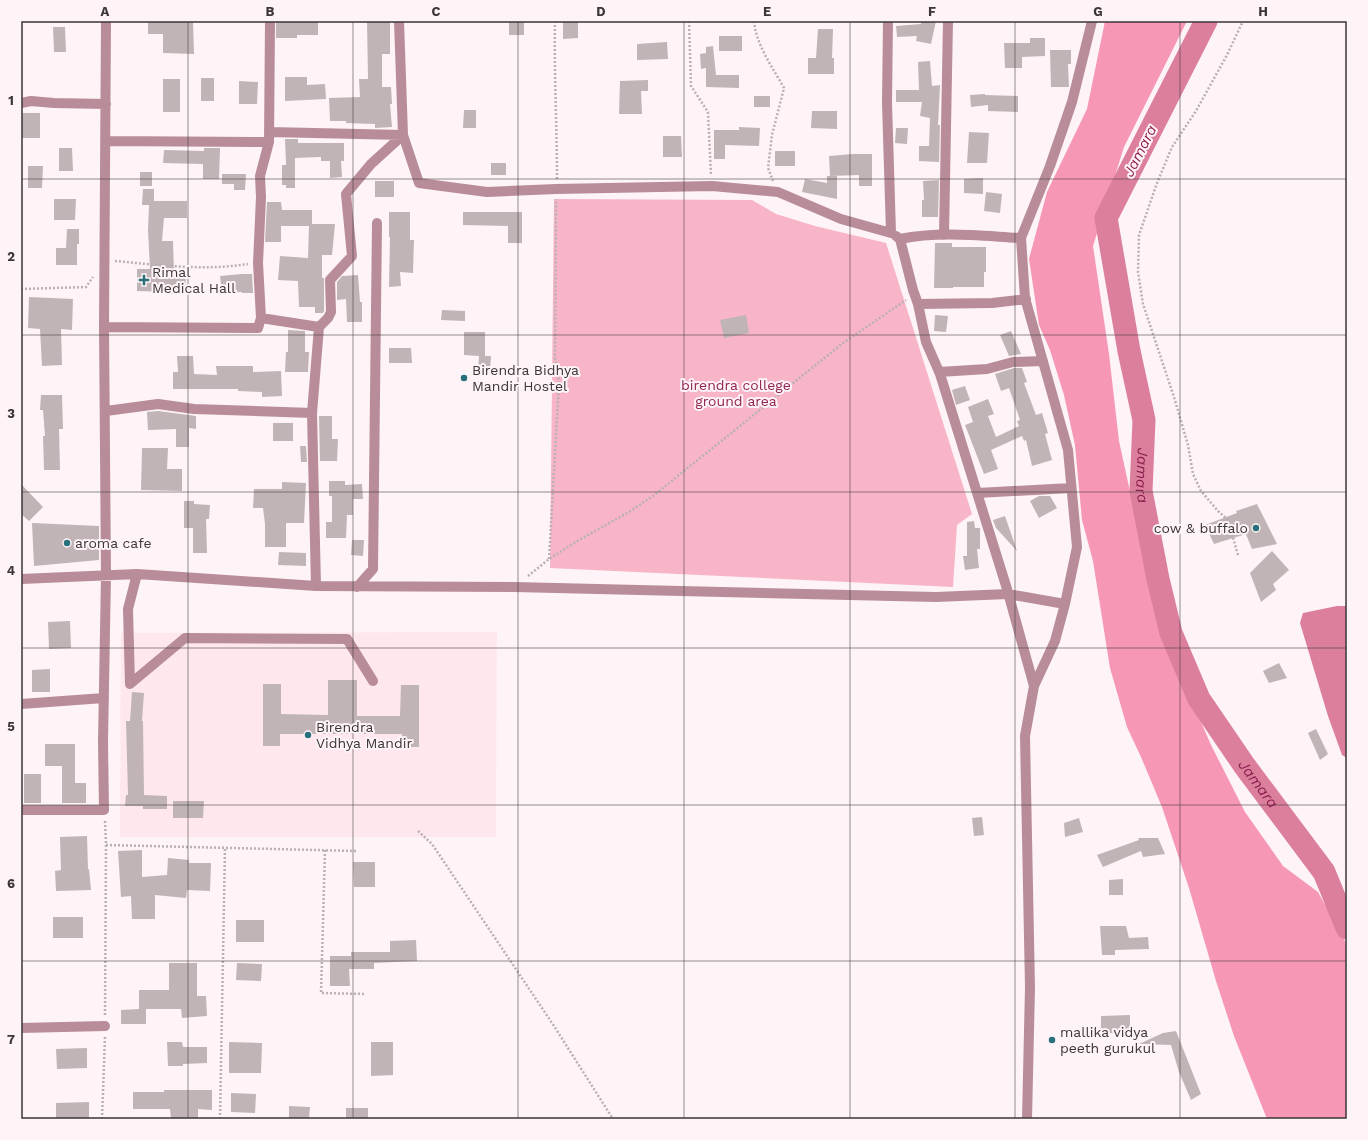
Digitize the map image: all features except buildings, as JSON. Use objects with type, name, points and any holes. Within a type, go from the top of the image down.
[{"type":"street","points":[[21,810],[104,810],[103,742],[106,575],[106,410],[104,327],[106,21]]},
{"type":"street","points":[[104,327],[258,328],[261,318],[258,263],[261,197],[260,176],[269,137],[270,21]]},
{"type":"street","points":[[398,21],[403,135],[419,183],[487,192],[712,186],[778,192],[841,219],[891,233],[900,239],[918,304],[926,342],[939,372],[977,493],[1034,686]]},
{"type":"street","points":[[888,21],[887,103],[891,233]]},
{"type":"street","points":[[944,235],[948,21]]},
{"type":"street","points":[[1027,1119],[1030,987],[1025,736],[1034,686],[1055,641],[1065,604],[1077,547],[1068,450],[1026,299],[1021,238],[1050,166],[1072,102],[1092,21]]},
{"type":"street","points":[[21,103],[31,101],[106,104]]},
{"type":"street","points":[[106,141],[403,135]]},
{"type":"street","points":[[316,586],[312,413],[319,327],[328,318],[331,312],[330,280],[352,256],[346,194],[371,164],[403,135]]},
{"type":"street","points":[[357,587],[373,569],[377,222]]},
{"type":"street","points":[[900,239],[913,236],[944,235],[1021,238]]},
{"type":"street","points":[[918,304],[992,303],[1026,299]]},
{"type":"street","points":[[261,318],[319,327]]},
{"type":"street","points":[[939,372],[987,369],[1013,362],[1043,361]]},
{"type":"street","points":[[106,410],[158,404],[194,409],[312,413]]},
{"type":"street","points":[[977,493],[1071,488]]},
{"type":"street","points":[[21,579],[137,574],[316,586],[357,587],[514,587],[928,597],[1008,594],[1065,604]]},
{"type":"street","points":[[137,574],[128,609],[130,684],[185,638],[346,639],[373,681]]},
{"type":"street","points":[[21,704],[104,698]]},
{"type":"street","points":[[21,1028],[105,1026]]},
{"type":"path","points":[[549,559],[559,384],[555,358],[557,123],[554,62],[555,21]]},
{"type":"path","points":[[689,21],[691,86],[708,112],[712,186]]},
{"type":"path","points":[[754,21],[754,26],[762,46],[784,88],[772,135],[768,168],[778,192]]},
{"type":"path","points":[[1238,555],[1228,520],[1201,491],[1192,474],[1188,445],[1174,396],[1143,304],[1138,272],[1139,235],[1157,183],[1172,147],[1196,112],[1227,55],[1242,21]]},
{"type":"path","points":[[21,289],[86,287],[105,261],[191,267],[226,267],[258,263]]},
{"type":"path","points":[[514,587],[549,559],[629,512],[653,496],[843,343],[909,298],[913,290]]},
{"type":"path","points":[[102,1119],[105,1026],[106,845],[104,810]]},
{"type":"path","points":[[418,831],[432,844],[554,1026],[613,1119]]},
{"type":"path","points":[[106,845],[357,851]]},
{"type":"path","points":[[220,1119],[225,848]]},
{"type":"path","points":[[325,850],[321,993],[366,994]]},
{"type":"shaded area","points":[[1105,21],[1187,21],[1124,147],[1093,246],[1109,354],[1119,441],[1151,588],[1171,653],[1211,745],[1245,812],[1283,866],[1318,892],[1347,945],[1347,1119],[1267,1119],[1234,1036],[1216,981],[1189,888],[1162,807],[1127,727],[1110,668],[1093,561],[1082,520],[1075,445],[1064,395],[1050,350],[1039,325],[1029,259],[1047,192],[1087,109]]},
{"type":"shaded area","points":[[1337,606],[1347,606],[1347,758],[1342,755],[1328,716],[1300,623],[1303,613]]},
{"type":"shaded area","name":"Birendra Vidhya Mandir","points":[[497,632],[496,837],[120,837],[121,633]]},
{"type":"green space","name":"birendra college ground area","points":[[554,199],[752,200],[776,214],[815,226],[886,243],[972,514],[957,525],[953,587],[550,568]]},
{"type":"waterway","name":"Jamara","points":[[1206,21],[1106,218],[1129,351],[1144,420],[1141,491],[1158,579],[1171,633],[1199,699],[1244,765],[1324,872],[1347,928]]},
{"type":"place","name":"Rimal Medical Hall","points":[[144,280]]},
{"type":"place","name":"Birendra Bidhya Mandir Hostel","points":[[464,378]]},
{"type":"place","name":"cow & buffalo","points":[[1256,528]]},
{"type":"place","name":"aroma cafe","points":[[67,543]]},
{"type":"place","name":"Birendra Vidhya Mandir","points":[[308,735]]},
{"type":"place","name":"mallika vidya peeth gurukul","points":[[1052,1040]]}]
